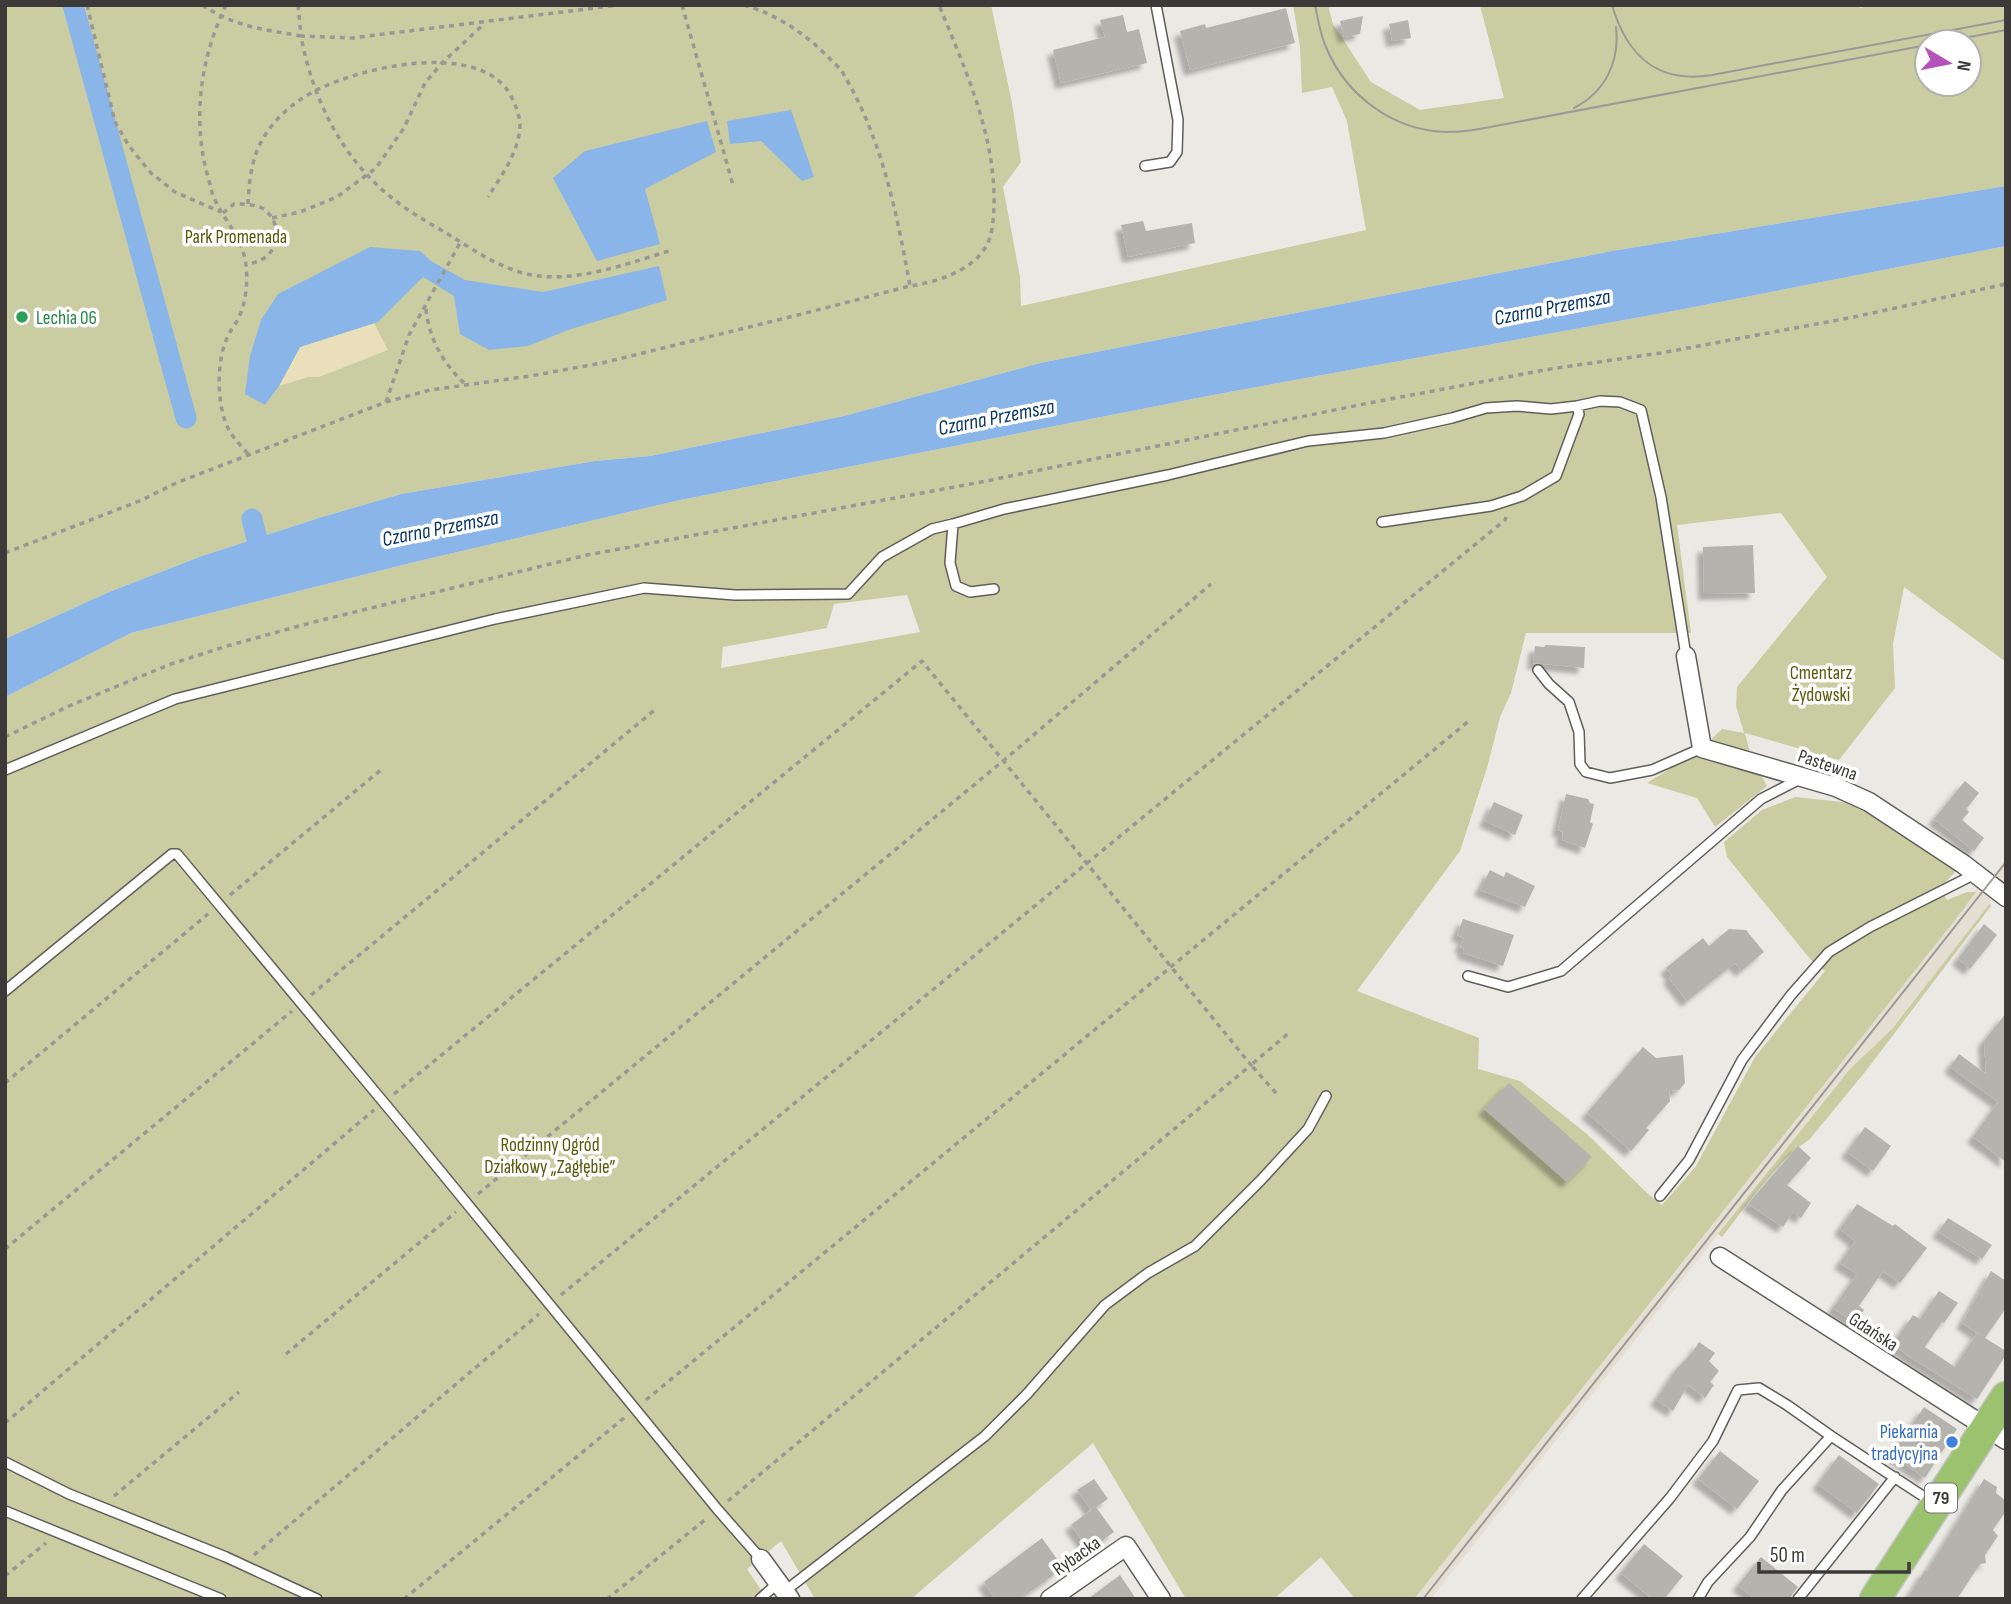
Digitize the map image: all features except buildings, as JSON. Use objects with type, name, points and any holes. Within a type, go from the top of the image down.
[{"type":"main road","name":"79","points":[[1875,1599],[1937,1505],[1996,1434],[2006,1398]]},
{"type":"street","points":[[1686,656],[1702,748]]},
{"type":"street","name":"Pastewna","points":[[1702,748],[1836,787],[1868,802],[1914,831],[2006,897]]},
{"type":"street","name":"Gdańska","points":[[1720,1257],[1996,1434]]},
{"type":"street","name":"Rybacka","points":[[1050,1599],[1126,1546],[1161,1599]]},
{"type":"street","points":[[761,1559],[785,1591]]},
{"type":"lane","points":[[1145,166],[1170,162],[1177,152],[1178,120],[1156,5]]},
{"type":"lane","points":[[5,770],[175,699],[522,614],[644,588],[735,594],[848,594],[883,557],[932,528],[1004,509],[1168,475],[1308,441],[1384,433],[1486,408],[1517,406],[1551,409],[1600,401],[1620,402],[1641,410],[1661,497],[1686,656]]},
{"type":"lane","points":[[1382,522],[1491,506],[1522,496],[1556,476],[1579,414],[1577,406]]},
{"type":"lane","points":[[953,524],[950,564],[956,586],[970,592],[994,589]]},
{"type":"lane","points":[[1538,670],[1569,702],[1580,732],[1580,764],[1586,772],[1610,778],[1652,770],[1702,748]]},
{"type":"lane","points":[[1468,976],[1508,987],[1561,971],[1761,799],[1803,778]]},
{"type":"lane","points":[[5,991],[172,854],[177,855],[761,1559]]},
{"type":"lane","points":[[1660,1196],[1689,1160],[1742,1060],[1791,995],[1829,952],[1975,874]]},
{"type":"lane","points":[[761,1599],[785,1591],[985,1436],[1027,1394],[1105,1305],[1148,1273],[1195,1246],[1308,1129],[1326,1096]]},
{"type":"lane","points":[[1582,1599],[1670,1498],[1713,1441],[1738,1390],[1759,1388],[1937,1505]]},
{"type":"lane","points":[[1698,1599],[1708,1582],[1751,1537],[1783,1490],[1830,1436]]},
{"type":"lane","points":[[5,1462],[69,1494],[243,1564],[317,1599]]},
{"type":"lane","points":[[1798,1599],[1895,1477]]},
{"type":"lane","points":[[5,1511],[221,1599]]},
{"type":"path","points":[[88,5],[115,122],[129,146],[151,173],[175,192],[223,213]]},
{"type":"path","points":[[202,5],[220,17],[254,28],[301,36],[352,38],[619,5]]},
{"type":"path","points":[[226,5],[205,62],[199,99],[199,131],[204,165],[214,197],[237,237],[246,264],[246,297],[240,317],[226,338],[220,367],[219,391],[228,428],[249,456]]},
{"type":"path","points":[[298,5],[306,63],[325,115],[337,136],[367,175],[397,202],[461,242],[513,270],[533,275],[558,276],[587,272],[627,264],[673,250]]},
{"type":"path","points":[[682,5],[733,185]]},
{"type":"path","points":[[744,5],[780,19],[814,42],[844,74],[872,133],[896,211],[910,286]]},
{"type":"path","points":[[5,553],[386,402],[429,390],[602,363],[925,284],[960,270],[975,260],[989,240],[994,189],[992,165],[981,114],[939,5]]},
{"type":"path","points":[[272,218],[300,212],[337,197],[376,168],[404,128],[425,83],[485,22]]},
{"type":"path","points":[[248,204],[250,175],[261,143],[278,118],[293,104],[315,90],[384,67],[442,63],[465,66],[490,74],[505,86],[516,105],[520,122],[519,139],[488,197]]},
{"type":"path","points":[[223,213],[234,204],[248,204],[262,208],[272,218],[277,232],[275,243],[268,255],[257,262],[246,264]]},
{"type":"path","points":[[386,402],[409,335],[461,242]]},
{"type":"path","points":[[5,737],[171,664],[227,646],[587,555],[976,483],[1550,369],[1738,340],[2006,284]]},
{"type":"path","points":[[426,307],[428,327],[437,347],[466,385]]},
{"type":"path","points":[[243,1564],[550,1305],[1505,520],[1505,501]]},
{"type":"path","points":[[286,1354],[1003,761],[1211,584]]},
{"type":"path","points":[[5,1423],[383,1102],[922,660],[1276,1093]]},
{"type":"path","points":[[5,1249],[657,708]]},
{"type":"path","points":[[404,1599],[1470,720]]},
{"type":"path","points":[[5,1083],[382,769]]},
{"type":"path","points":[[607,1599],[718,1510],[1290,1032]]},
{"type":"path","points":[[102,1507],[239,1392]]},
{"type":"path","points":[[5,1576],[58,1532]]},
{"type":"shaded area","points":[[2006,858],[2006,882],[1892,1029],[1836,1085],[1431,1599],[1414,1599],[1956,919],[1987,874],[1992,877]]},
{"type":"green space","name":"Park Promenada","points":[[5,5],[991,5],[1012,103],[1021,162],[1003,187],[1020,277],[1021,306],[1366,230],[1347,121],[1332,87],[1302,93],[1300,47],[1293,5],[1328,5],[1333,24],[1371,82],[1420,110],[1504,98],[1480,5],[1858,5],[1860,8],[1872,5],[2006,5],[2006,186],[1612,251],[1040,363],[844,416],[650,456],[595,461],[401,494],[202,556],[109,592],[5,639]]},
{"type":"green space","points":[[2006,246],[2006,662],[1904,587],[1893,644],[1895,688],[1839,760],[1745,733],[1751,757],[1767,786],[1715,827],[1697,798],[1647,783],[1702,748],[1722,729],[1744,733],[1736,706],[1737,687],[1827,577],[1781,513],[1677,525],[1691,633],[1526,633],[1511,693],[1500,717],[1487,768],[1460,851],[1357,991],[1479,1038],[1478,1069],[1520,1081],[1587,1134],[1662,1205],[1696,1166],[1755,1057],[1825,971],[1811,960],[1727,857],[1724,842],[1762,810],[1795,797],[1843,802],[1887,822],[1956,871],[1940,888],[1947,900],[1967,892],[1976,892],[1414,1599],[1355,1599],[1321,1557],[1274,1599],[1186,1599],[1093,1443],[911,1599],[815,1599],[781,1541],[747,1569],[767,1599],[5,1599],[5,697],[131,633],[423,560],[680,500],[1213,395],[1679,310]],"holes":[[[907,595],[920,632],[721,668],[723,647],[827,628],[834,604]]]},
{"type":"green space","points":[[1990,903],[1991,906],[1865,1072],[1809,1140],[1774,1171],[1722,1237],[1718,1234],[1849,1070],[1892,1029]]},
{"type":"sand","points":[[374,323],[388,350],[319,377],[308,377],[279,386],[300,347]]},
{"type":"water","points":[[791,110],[814,177],[802,181],[761,141],[730,144],[727,121]]},
{"type":"water","points":[[707,121],[716,152],[645,189],[660,244],[597,261],[553,178],[585,151]]},
{"type":"water","name":"Czarna Przemsza","points":[[2006,186],[2006,246],[1679,310],[1213,395],[680,500],[423,560],[131,633],[5,697],[5,639],[109,592],[202,556],[401,494],[595,461],[650,456],[844,416],[1040,363],[1612,251]]},
{"type":"water","points":[[370,247],[420,251],[431,261],[465,280],[543,292],[659,266],[667,300],[571,329],[528,346],[489,350],[460,334],[454,296],[423,277],[378,322],[300,347],[279,386],[265,405],[245,394],[250,356],[261,320],[278,294]]},
{"type":"waterway","points":[[73,5],[186,418]]},
{"type":"waterway","points":[[252,519],[263,563]]},
{"type":"tram line","points":[[1315,5],[1326,47],[1335,65],[1359,95],[1391,118],[1427,130],[1447,132],[1479,129],[1913,48]]},
{"type":"tram line","points":[[1612,5],[1626,39],[1647,62],[1675,75],[1693,77],[2006,20]]},
{"type":"tram line","points":[[1574,108],[1594,94],[1608,75],[1613,64],[1616,27]]},
{"type":"tram line","points":[[1983,34],[2006,30]]},
{"type":"tram line","points":[[1423,1599],[2006,862]]},
{"type":"place","name":"Lechia 06","points":[[22,317]]},
{"type":"place","name":"Piekarnia tradycyjna","points":[[1952,1442]]},
{"type":"park label","name":"Cmentarz Żydowski","points":[[1821,683]]},
{"type":"park label","name":"Rodzinny Ogród Działkowy „Zagłębie”","points":[[550,1155]]}]
